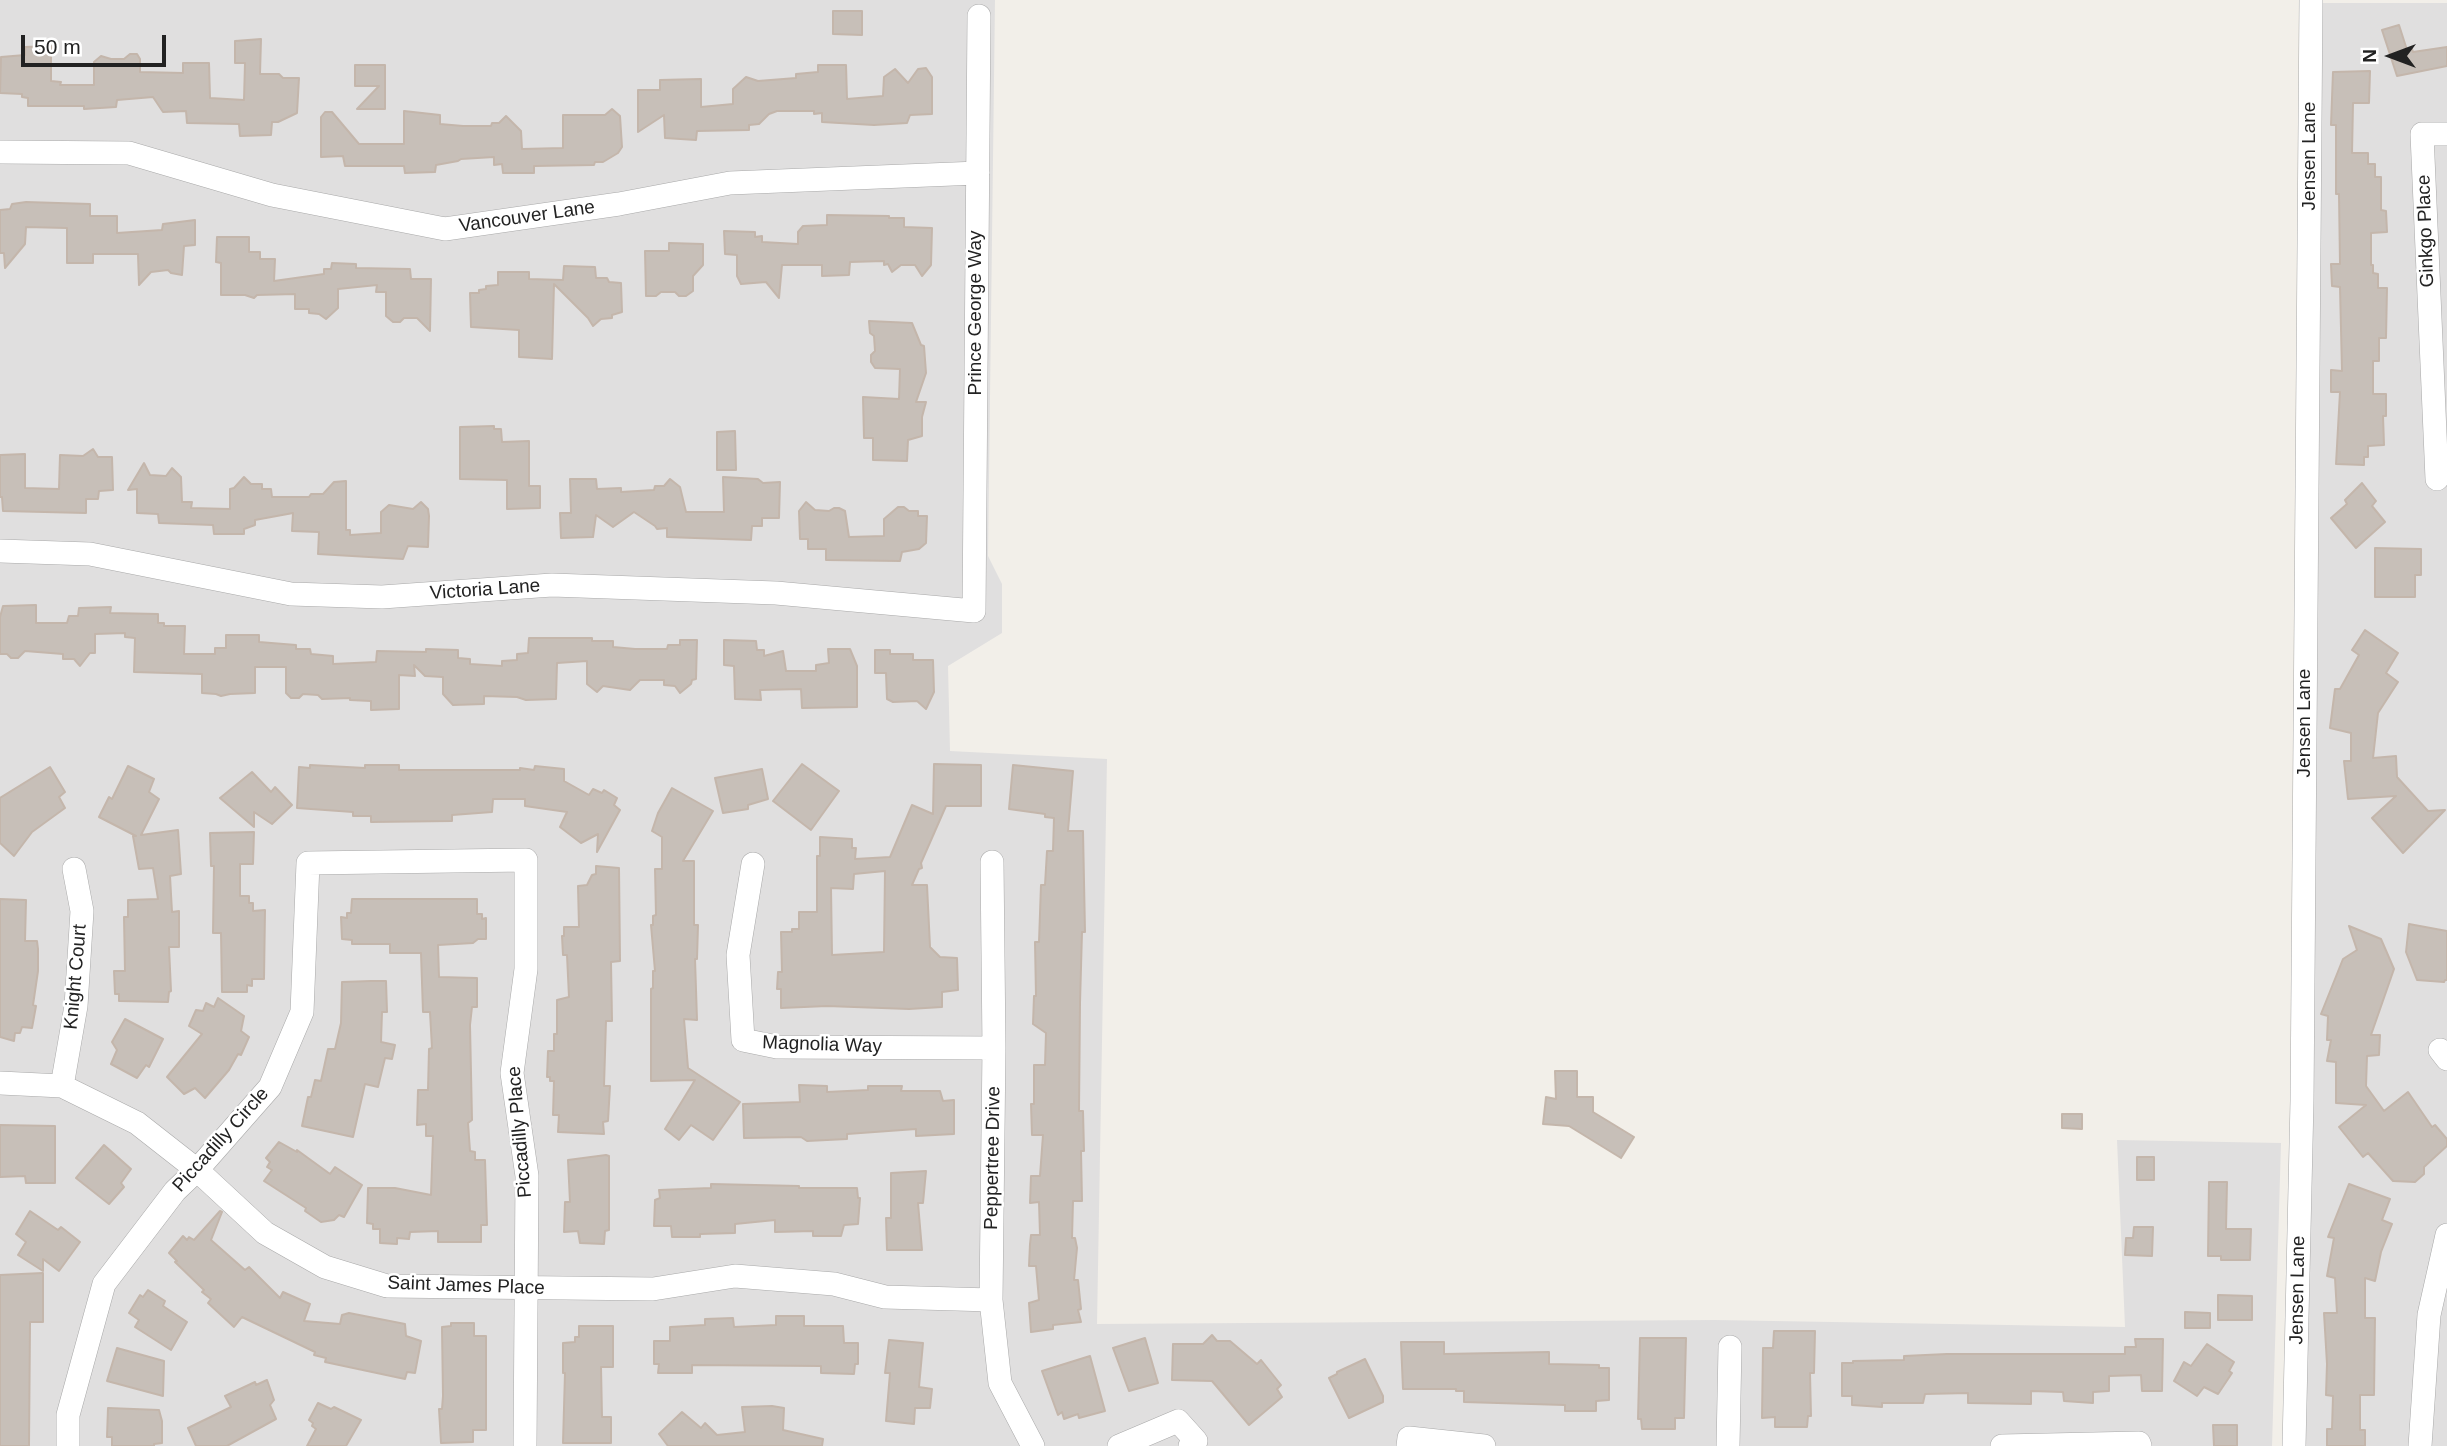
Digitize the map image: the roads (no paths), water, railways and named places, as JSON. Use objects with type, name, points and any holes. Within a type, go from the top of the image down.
[{"type":"street","name":"Jensen Lane","points":[[2294,1446],[2302,1101],[2311,0]]},
{"type":"street","name":"Prince George Way","points":[[974,611],[979,16]]},
{"type":"street","name":"Ginkgo Place","points":[[2437,479],[2422,134],[2447,134]]},
{"type":"street","name":"Vancouver Lane","points":[[0,152],[129,153],[272,195],[445,229],[619,204],[730,183],[978,173]]},
{"type":"street","name":"Victoria Lane","points":[[0,551],[90,554],[291,594],[382,597],[552,585],[776,593],[974,611]]},
{"type":"street","name":"Piccadilly Circle","points":[[68,1446],[68,1415],[104,1284],[175,1191],[270,1087],[302,1012],[308,863],[526,860]]},
{"type":"street","name":"Piccadilly Place","points":[[525,1446],[527,1176],[512,1073],[526,969],[526,860]]},
{"type":"street","name":"Peppertree Drive","points":[[992,862],[994,1048],[991,1300],[1000,1383],[1033,1446]]},
{"type":"street","name":"Magnolia Way","points":[[753,864],[738,955],[743,1040],[777,1046],[994,1048]]},
{"type":"street","name":"Knight Court","points":[[62,1086],[76,1006],[82,911],[74,869]]},
{"type":"street","name":"Saint James Place","points":[[0,1083],[62,1086],[137,1123],[197,1170],[265,1233],[325,1267],[387,1286],[653,1289],[736,1276],[834,1284],[886,1297],[991,1300]]},
{"type":"street","points":[[2420,1446],[2447,1235]]},
{"type":"street","points":[[1728,1446],[1730,1347]]},
{"type":"street","points":[[1119,1446],[1178,1421],[1196,1441],[1190,1446]]},
{"type":"street","points":[[1408,1442],[1483,1446]]},
{"type":"street","points":[[2001,1446],[2140,1445]]}]
